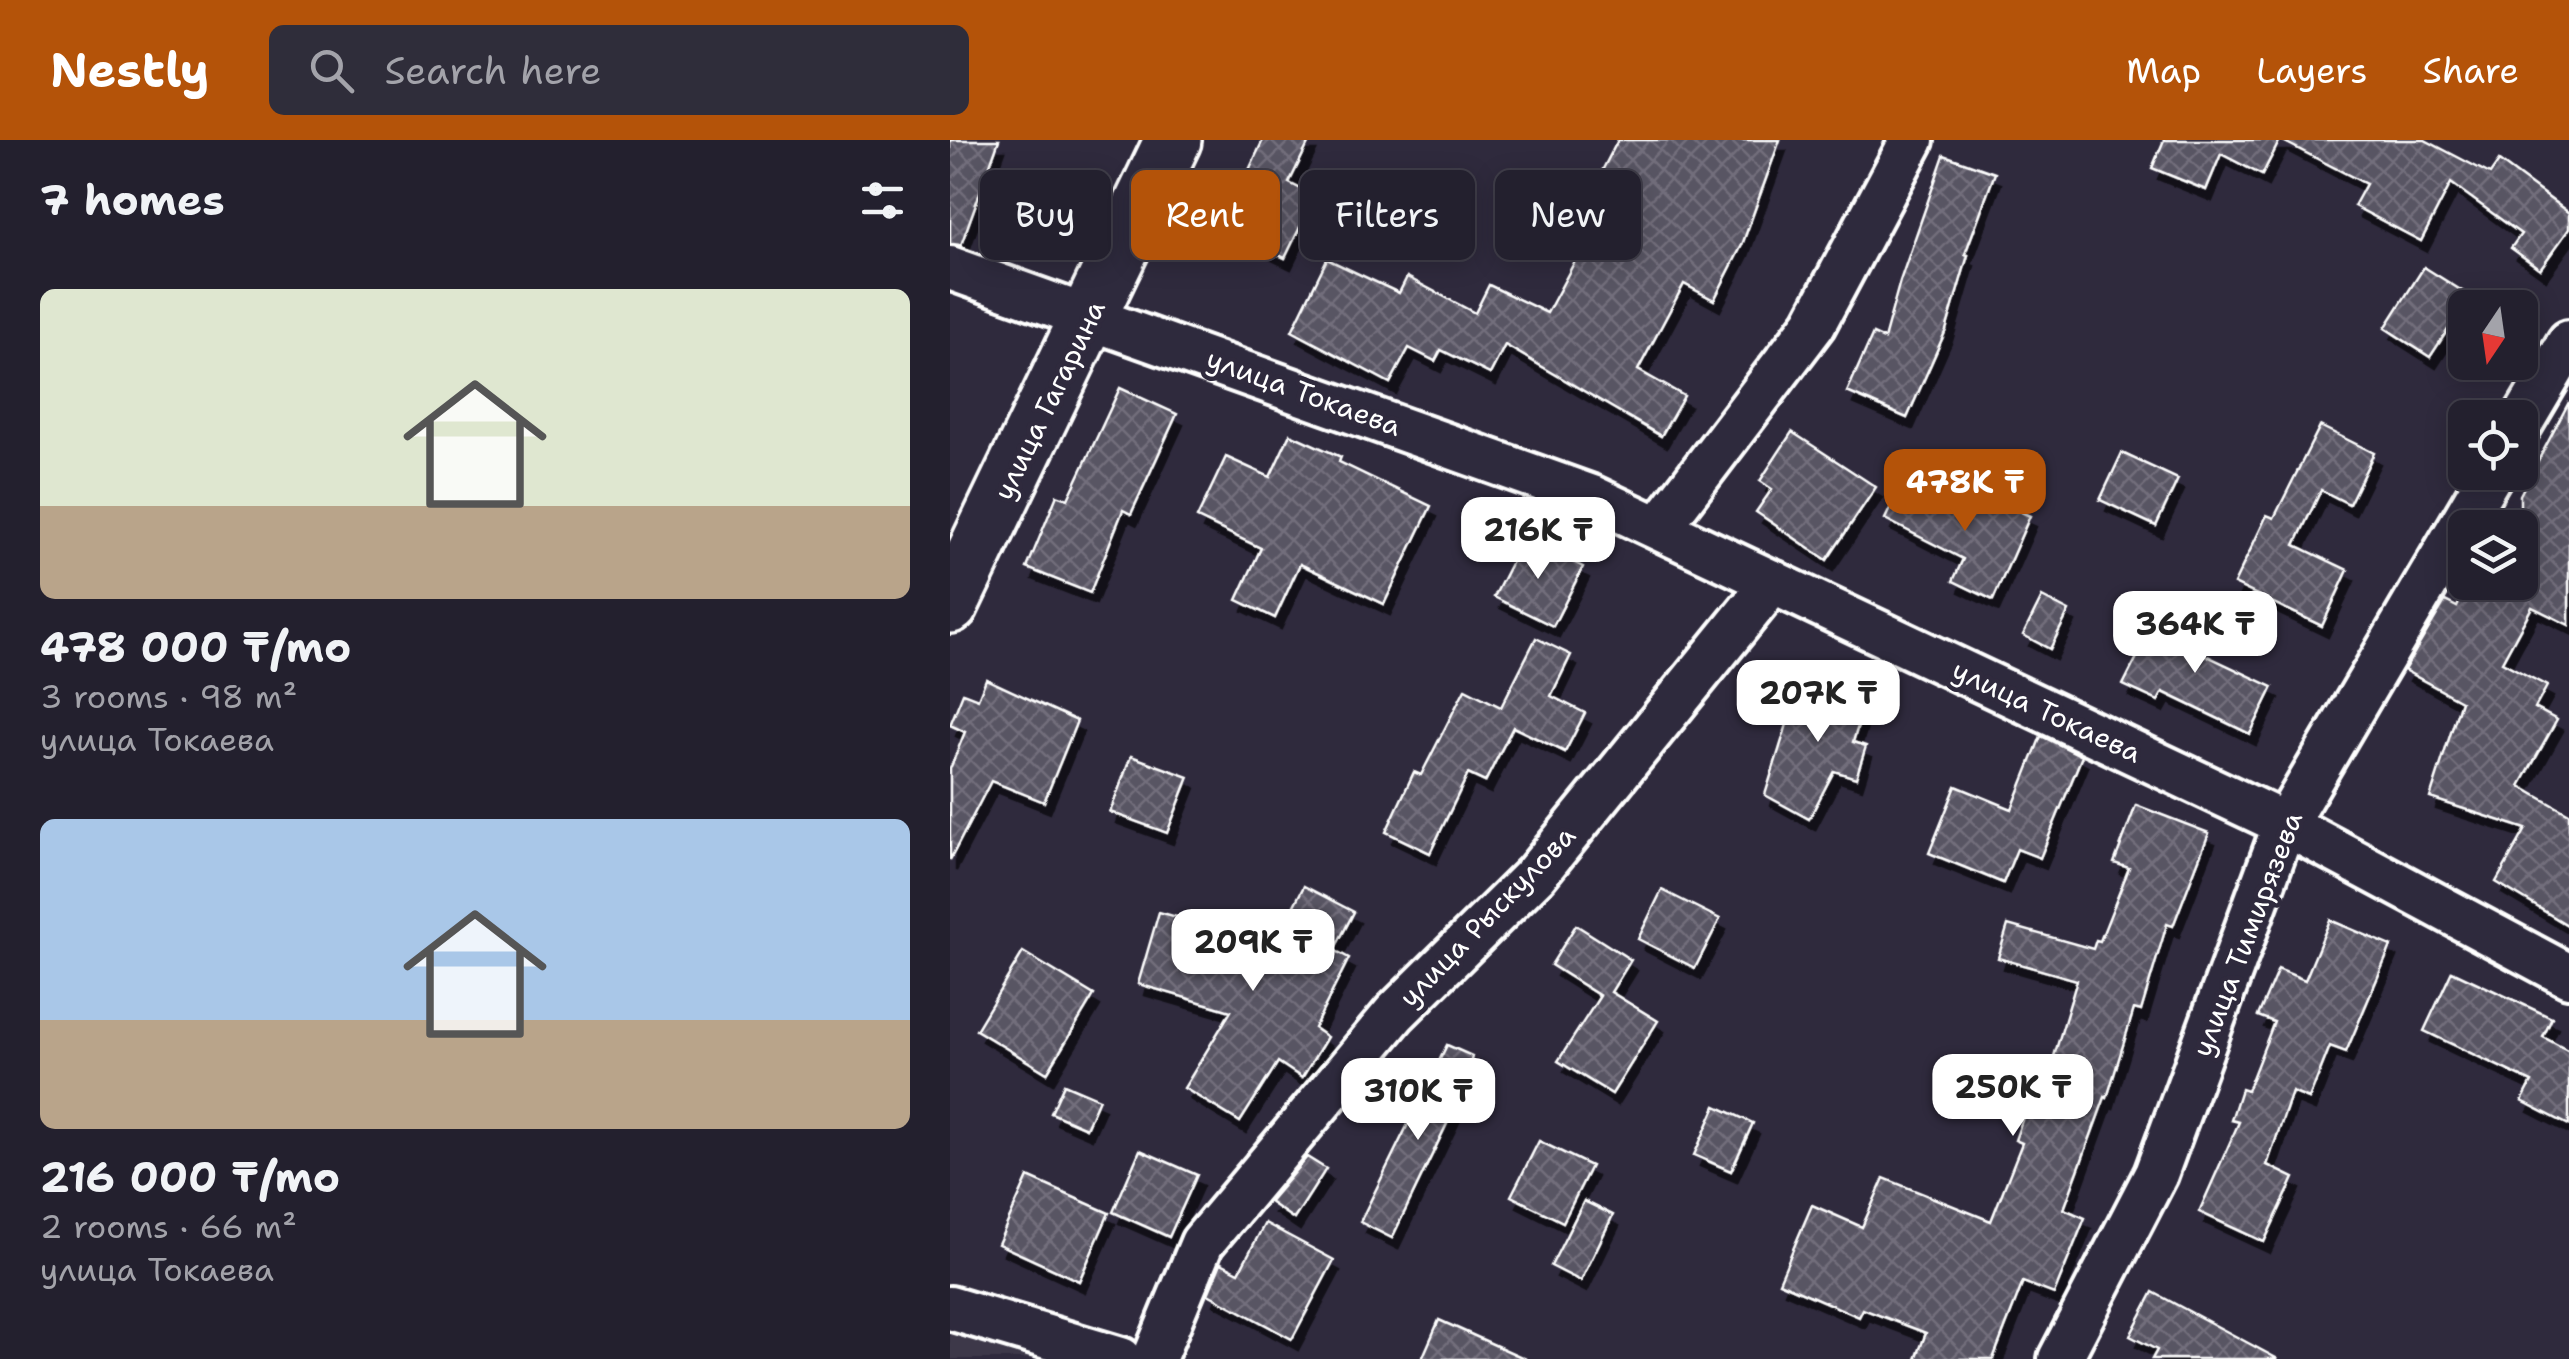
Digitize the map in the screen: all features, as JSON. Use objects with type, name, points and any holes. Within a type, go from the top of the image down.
[{"type":"main road","name":"улица Гагарина","points":[[950,605],[1173,140]]},
{"type":"street","points":[[1659,528],[1814,324],[1912,140]]},
{"type":"street","name":"улица Токаева","points":[[950,268],[1592,497],[2285,824],[2569,976]]},
{"type":"street","points":[[2535,400],[2569,342]]},
{"type":"street","name":"улица Тимирязева","points":[[2060,1359],[2156,1174],[2285,824],[2481,490]]},
{"type":"street","name":"улица Рыскулова","points":[[1154,1359],[1202,1243],[1395,1013],[1536,874],[1773,582]]},
{"type":"street","points":[[950,1308],[1120,1359]]},
{"type":"shaded area","points":[[954,1318],[1032,1359],[950,1359],[950,1326]]},
{"type":"building","points":[[950,140],[999,140],[988,170],[980,170],[980,192],[961,245],[950,244]]},
{"type":"building","points":[[1263,140],[1310,140],[1289,183],[1300,188],[1300,227],[1285,258],[1280,256],[1280,170],[1249,170]]},
{"type":"building","points":[[1618,140],[1780,140],[1742,245],[1714,300],[1684,284],[1638,370],[1684,396],[1661,436],[1505,345],[1490,374],[1441,350],[1435,361],[1409,348],[1390,383],[1292,331],[1327,260],[1399,293],[1407,277],[1475,313],[1489,285],[1547,313],[1576,260],[1641,260],[1641,170],[1602,170]]},
{"type":"building","points":[[2164,140],[2280,140],[2262,175],[2221,154],[2206,190],[2152,168]]},
{"type":"building","points":[[2281,140],[2425,140],[2490,174],[2499,161],[2569,213],[2569,229],[2540,269],[2511,248],[2521,234],[2451,183],[2421,241],[2354,206],[2366,184]]},
{"type":"building","points":[[1944,155],[1995,173],[1965,254],[1968,255],[1946,330],[1907,418],[1847,392],[1873,334],[1884,339]]},
{"type":"building","points":[[2424,267],[2460,290],[2448,290],[2448,330],[2430,357],[2385,328]]},
{"type":"building","points":[[1120,388],[1177,414],[1131,514],[1123,510],[1090,593],[1027,568],[1057,495],[1068,499]]},
{"type":"building","points":[[2569,402],[2569,625],[2532,607],[2502,662],[2547,686],[2535,708],[2557,720],[2520,786],[2569,814],[2569,926],[2496,882],[2526,829],[2430,798],[2461,701],[2404,670],[2445,601],[2457,607],[2461,600],[2538,600],[2538,510],[2520,510],[2520,495],[2523,490],[2538,490],[2538,461]]},
{"type":"building","points":[[2320,426],[2374,453],[2349,504],[2321,490],[2295,545],[2348,570],[2322,626],[2234,584],[2267,515],[2274,518]]},
{"type":"building","points":[[1792,432],[1876,487],[1827,560],[1756,512],[1772,489],[1760,481]]},
{"type":"building","points":[[1290,434],[1431,506],[1384,604],[1300,564],[1275,618],[1237,600],[1261,548],[1197,518],[1226,457],[1270,477]]},
{"type":"building","points":[[2122,453],[2178,479],[2156,526],[2100,500]]},
{"type":"building","points":[[1902,484],[1965,514],[1975,491],[2030,516],[1993,600],[1953,581],[1963,559],[1885,519]]},
{"type":"building","points":[[1524,538],[1583,567],[1553,626],[1494,597]]},
{"type":"building","points":[[2042,597],[2069,611],[2050,649],[2023,635]]},
{"type":"building","points":[[2162,608],[2196,625],[2186,646],[2273,687],[2250,734],[2163,692],[2158,701],[2123,685]]},
{"type":"building","points":[[1536,638],[1571,655],[1551,696],[1585,713],[1565,752],[1513,727],[1485,782],[1468,774],[1430,853],[1386,832],[1414,772],[1421,775],[1465,689],[1501,707]]},
{"type":"building","points":[[1821,676],[1869,691],[1853,742],[1866,746],[1856,778],[1834,771],[1809,819],[1765,795],[1798,689],[1816,694]]},
{"type":"building","points":[[986,679],[1077,721],[1044,802],[991,781],[950,860],[950,769],[965,732],[950,725],[963,693],[978,699]]},
{"type":"building","points":[[2041,736],[2082,756],[2040,858],[2017,849],[2003,883],[1929,853],[1956,786],[2012,809]]},
{"type":"building","points":[[1131,756],[1189,777],[1167,833],[1110,812]]},
{"type":"building","points":[[2136,805],[2209,833],[2173,926],[2167,924],[2141,1011],[2134,1009],[2107,1098],[2064,1209],[2085,1218],[2054,1294],[2023,1282],[1993,1359],[1916,1359],[1926,1333],[1863,1309],[1859,1317],[1779,1282],[1812,1205],[1862,1227],[1884,1178],[1991,1221],[2022,1143],[2015,1140],[2032,1092],[2042,1096],[2077,980],[1998,958],[2008,925],[2093,949],[2096,940],[2100,941],[2129,868],[2114,863]]},
{"type":"building","points":[[1304,886],[1354,912],[1334,950],[1349,958],[1314,1028],[1327,1037],[1302,1078],[1278,1062],[1240,1122],[1184,1088],[1231,1011],[1138,984],[1159,912],[1274,944]]},
{"type":"building","points":[[1662,890],[1720,919],[1695,968],[1638,939]]},
{"type":"building","points":[[2330,920],[2391,946],[2346,1052],[2330,1046],[2309,1099],[2292,1092],[2267,1165],[2294,1178],[2264,1242],[2199,1212],[2239,1122],[2231,1120],[2241,1089],[2247,1091],[2274,1022],[2258,1016],[2278,969],[2305,980]]},
{"type":"building","points":[[1576,925],[1631,960],[1611,992],[1658,1021],[1612,1094],[1558,1061],[1600,996],[1551,965]]},
{"type":"building","points":[[1023,952],[1094,995],[1047,1073],[976,1030]]},
{"type":"building","points":[[2452,971],[2552,1018],[2543,1037],[2569,1051],[2569,1125],[2522,1101],[2532,1082],[2424,1031]]},
{"type":"building","points":[[1447,1045],[1472,1056],[1467,1082],[1392,1238],[1360,1222]]},
{"type":"building","points":[[1064,1084],[1099,1099],[1086,1128],[1051,1113]]},
{"type":"building","points":[[1716,1106],[1753,1123],[1731,1171],[1694,1155]]},
{"type":"building","points":[[1539,1141],[1591,1166],[1563,1222],[1511,1196]]},
{"type":"building","points":[[1140,1150],[1197,1175],[1169,1237],[1113,1212]]},
{"type":"building","points":[[1307,1157],[1326,1169],[1294,1219],[1269,1202]]},
{"type":"building","points":[[1028,1177],[1109,1213],[1079,1281],[998,1244]]},
{"type":"building","points":[[1584,1201],[1613,1215],[1581,1281],[1551,1266]]},
{"type":"building","points":[[1265,1223],[1334,1260],[1292,1339],[1208,1294],[1221,1263],[1239,1272]]},
{"type":"building","points":[[2153,1292],[2278,1359],[2152,1359],[2157,1350],[2130,1336]]},
{"type":"building","points":[[1439,1320],[1526,1359],[1422,1359]]}]
